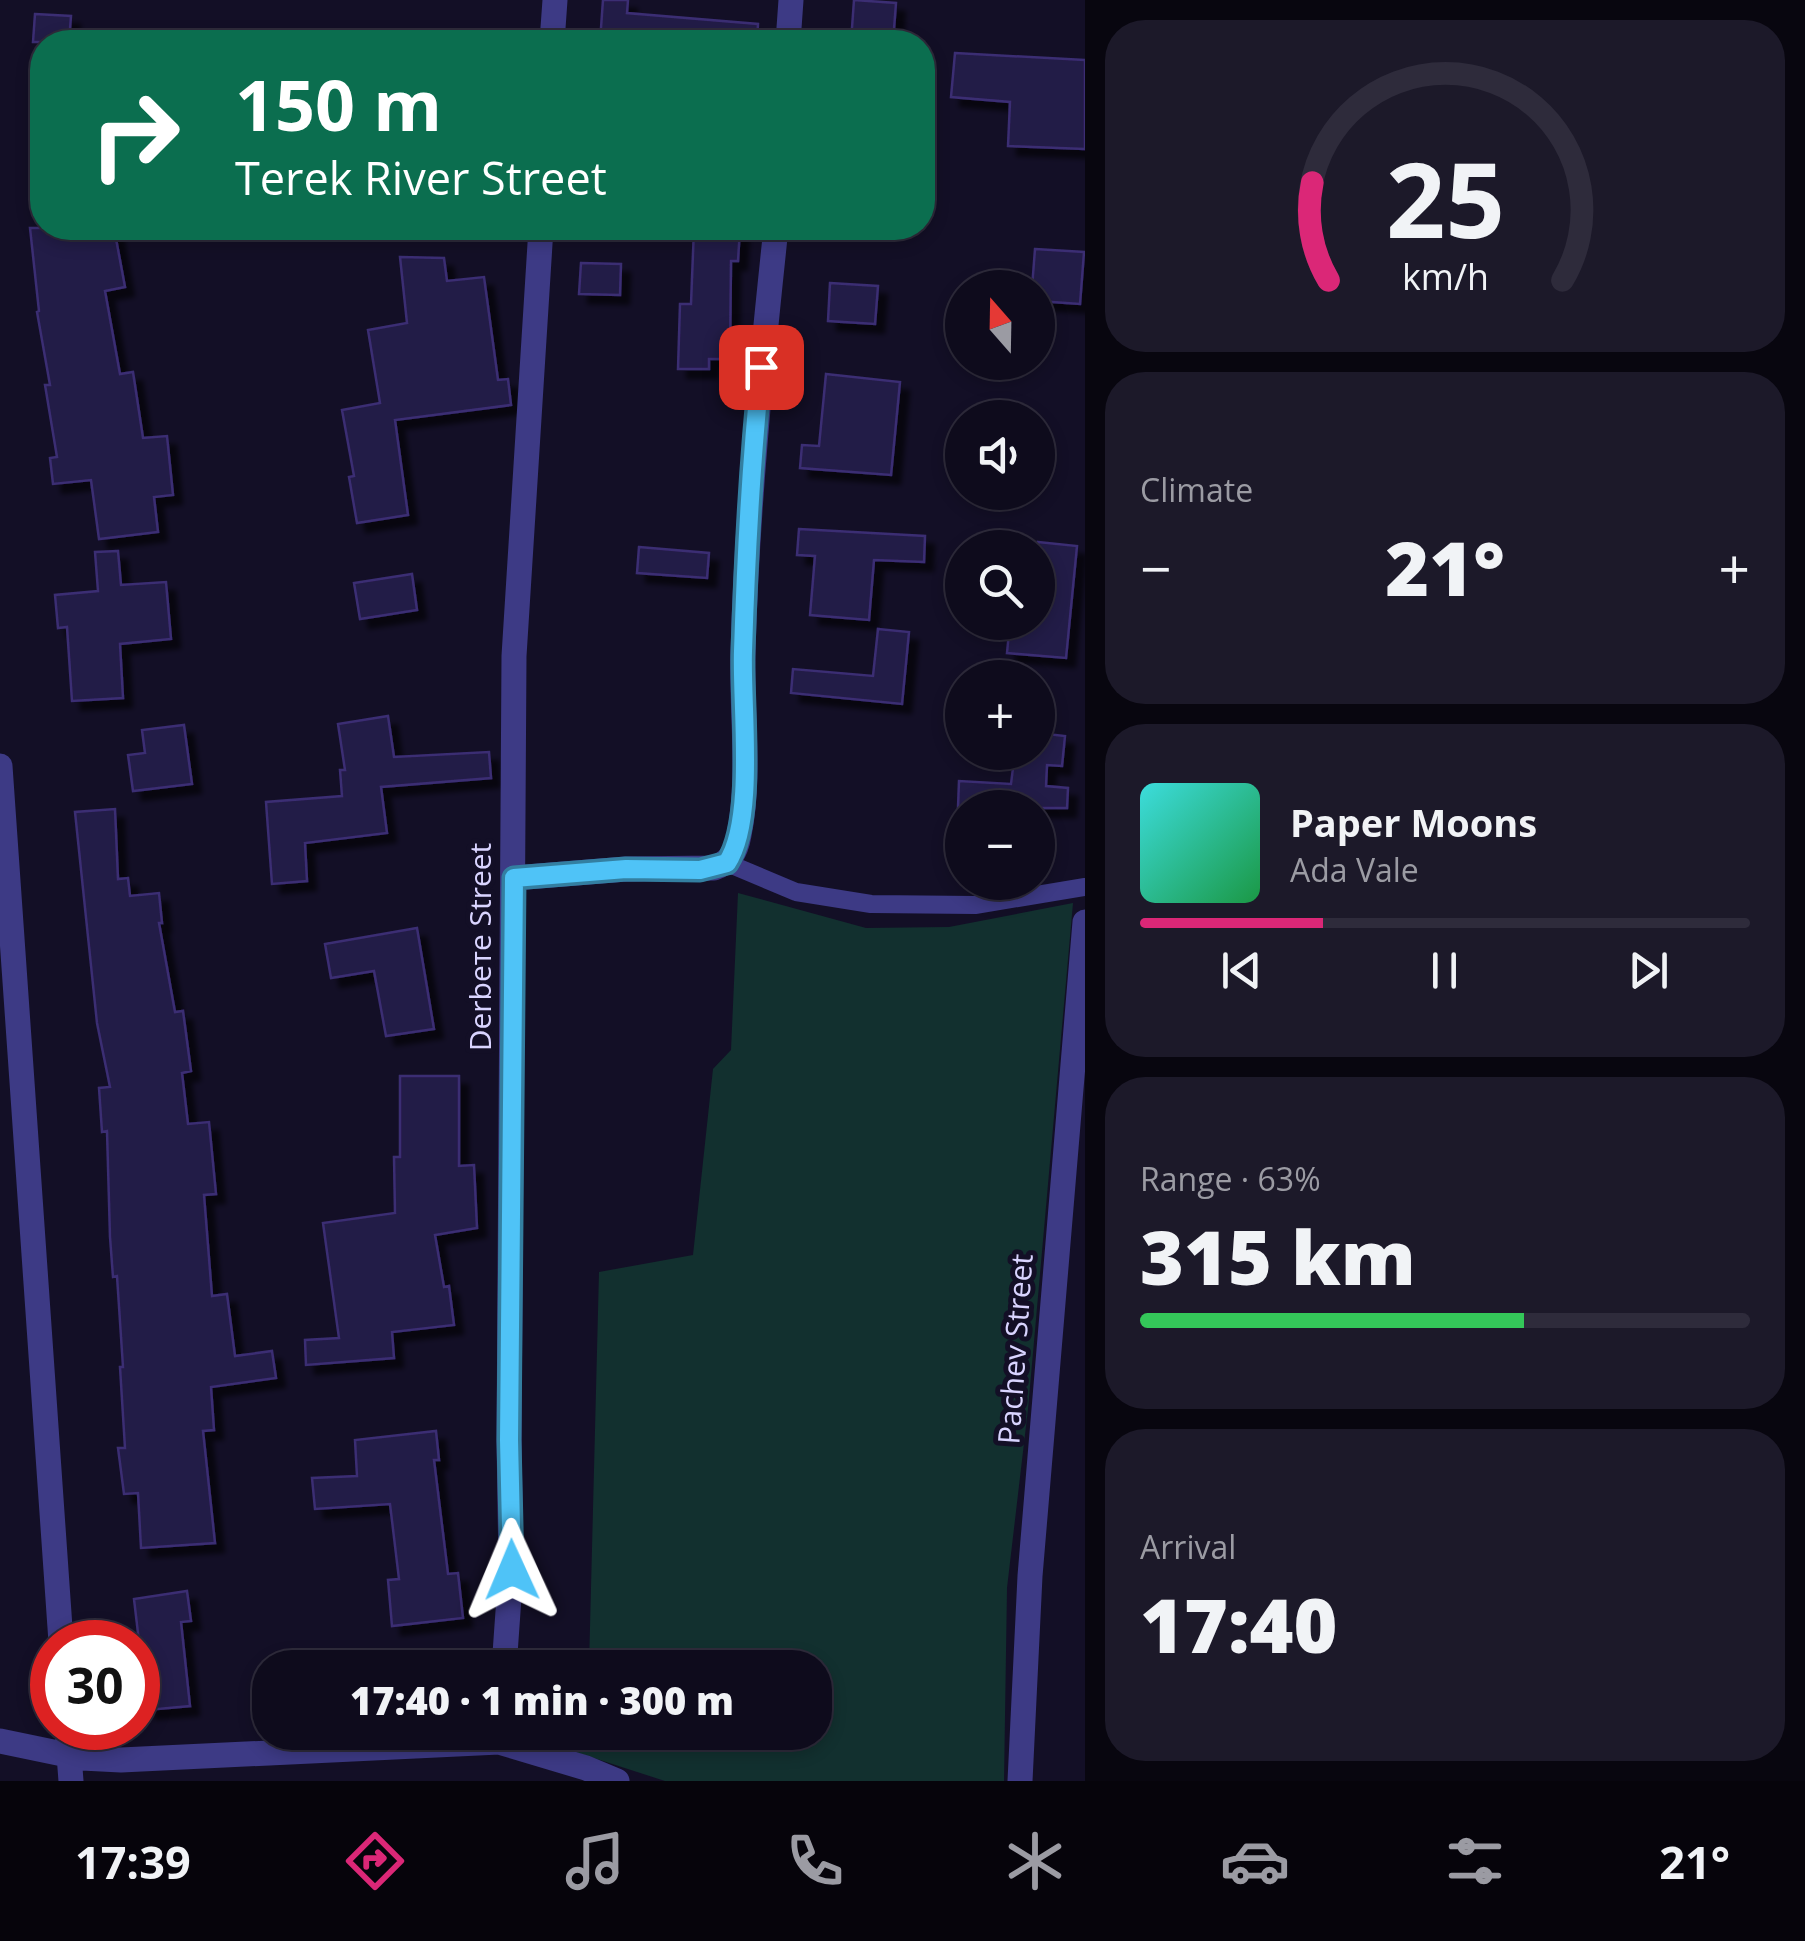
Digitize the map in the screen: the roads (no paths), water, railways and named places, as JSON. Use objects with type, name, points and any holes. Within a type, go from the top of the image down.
[{"type":"street","points":[[553,30],[555,0]]},
{"type":"street","points":[[789,30],[791,0]]},
{"type":"street","name":"Derbeте Street","points":[[505,1650],[512,1570],[509,1421],[514,656],[539,240]]},
{"type":"street","points":[[514,878],[626,869],[700,870],[727,863],[740,834],[744,634],[757,402],[775,240]]},
{"type":"street","points":[[0,766],[60,1620]]},
{"type":"street","name":"Pachev Street","points":[[1020,1781],[1030,1576],[1085,922]]},
{"type":"street","points":[[0,1741],[82,1758],[120,1760],[285,1750]]},
{"type":"street","points":[[69,1750],[71,1781]]},
{"type":"street","points":[[534,1750],[617,1781]]},
{"type":"lane","points":[[727,863],[796,892],[871,904],[976,905],[1085,887]]}]
